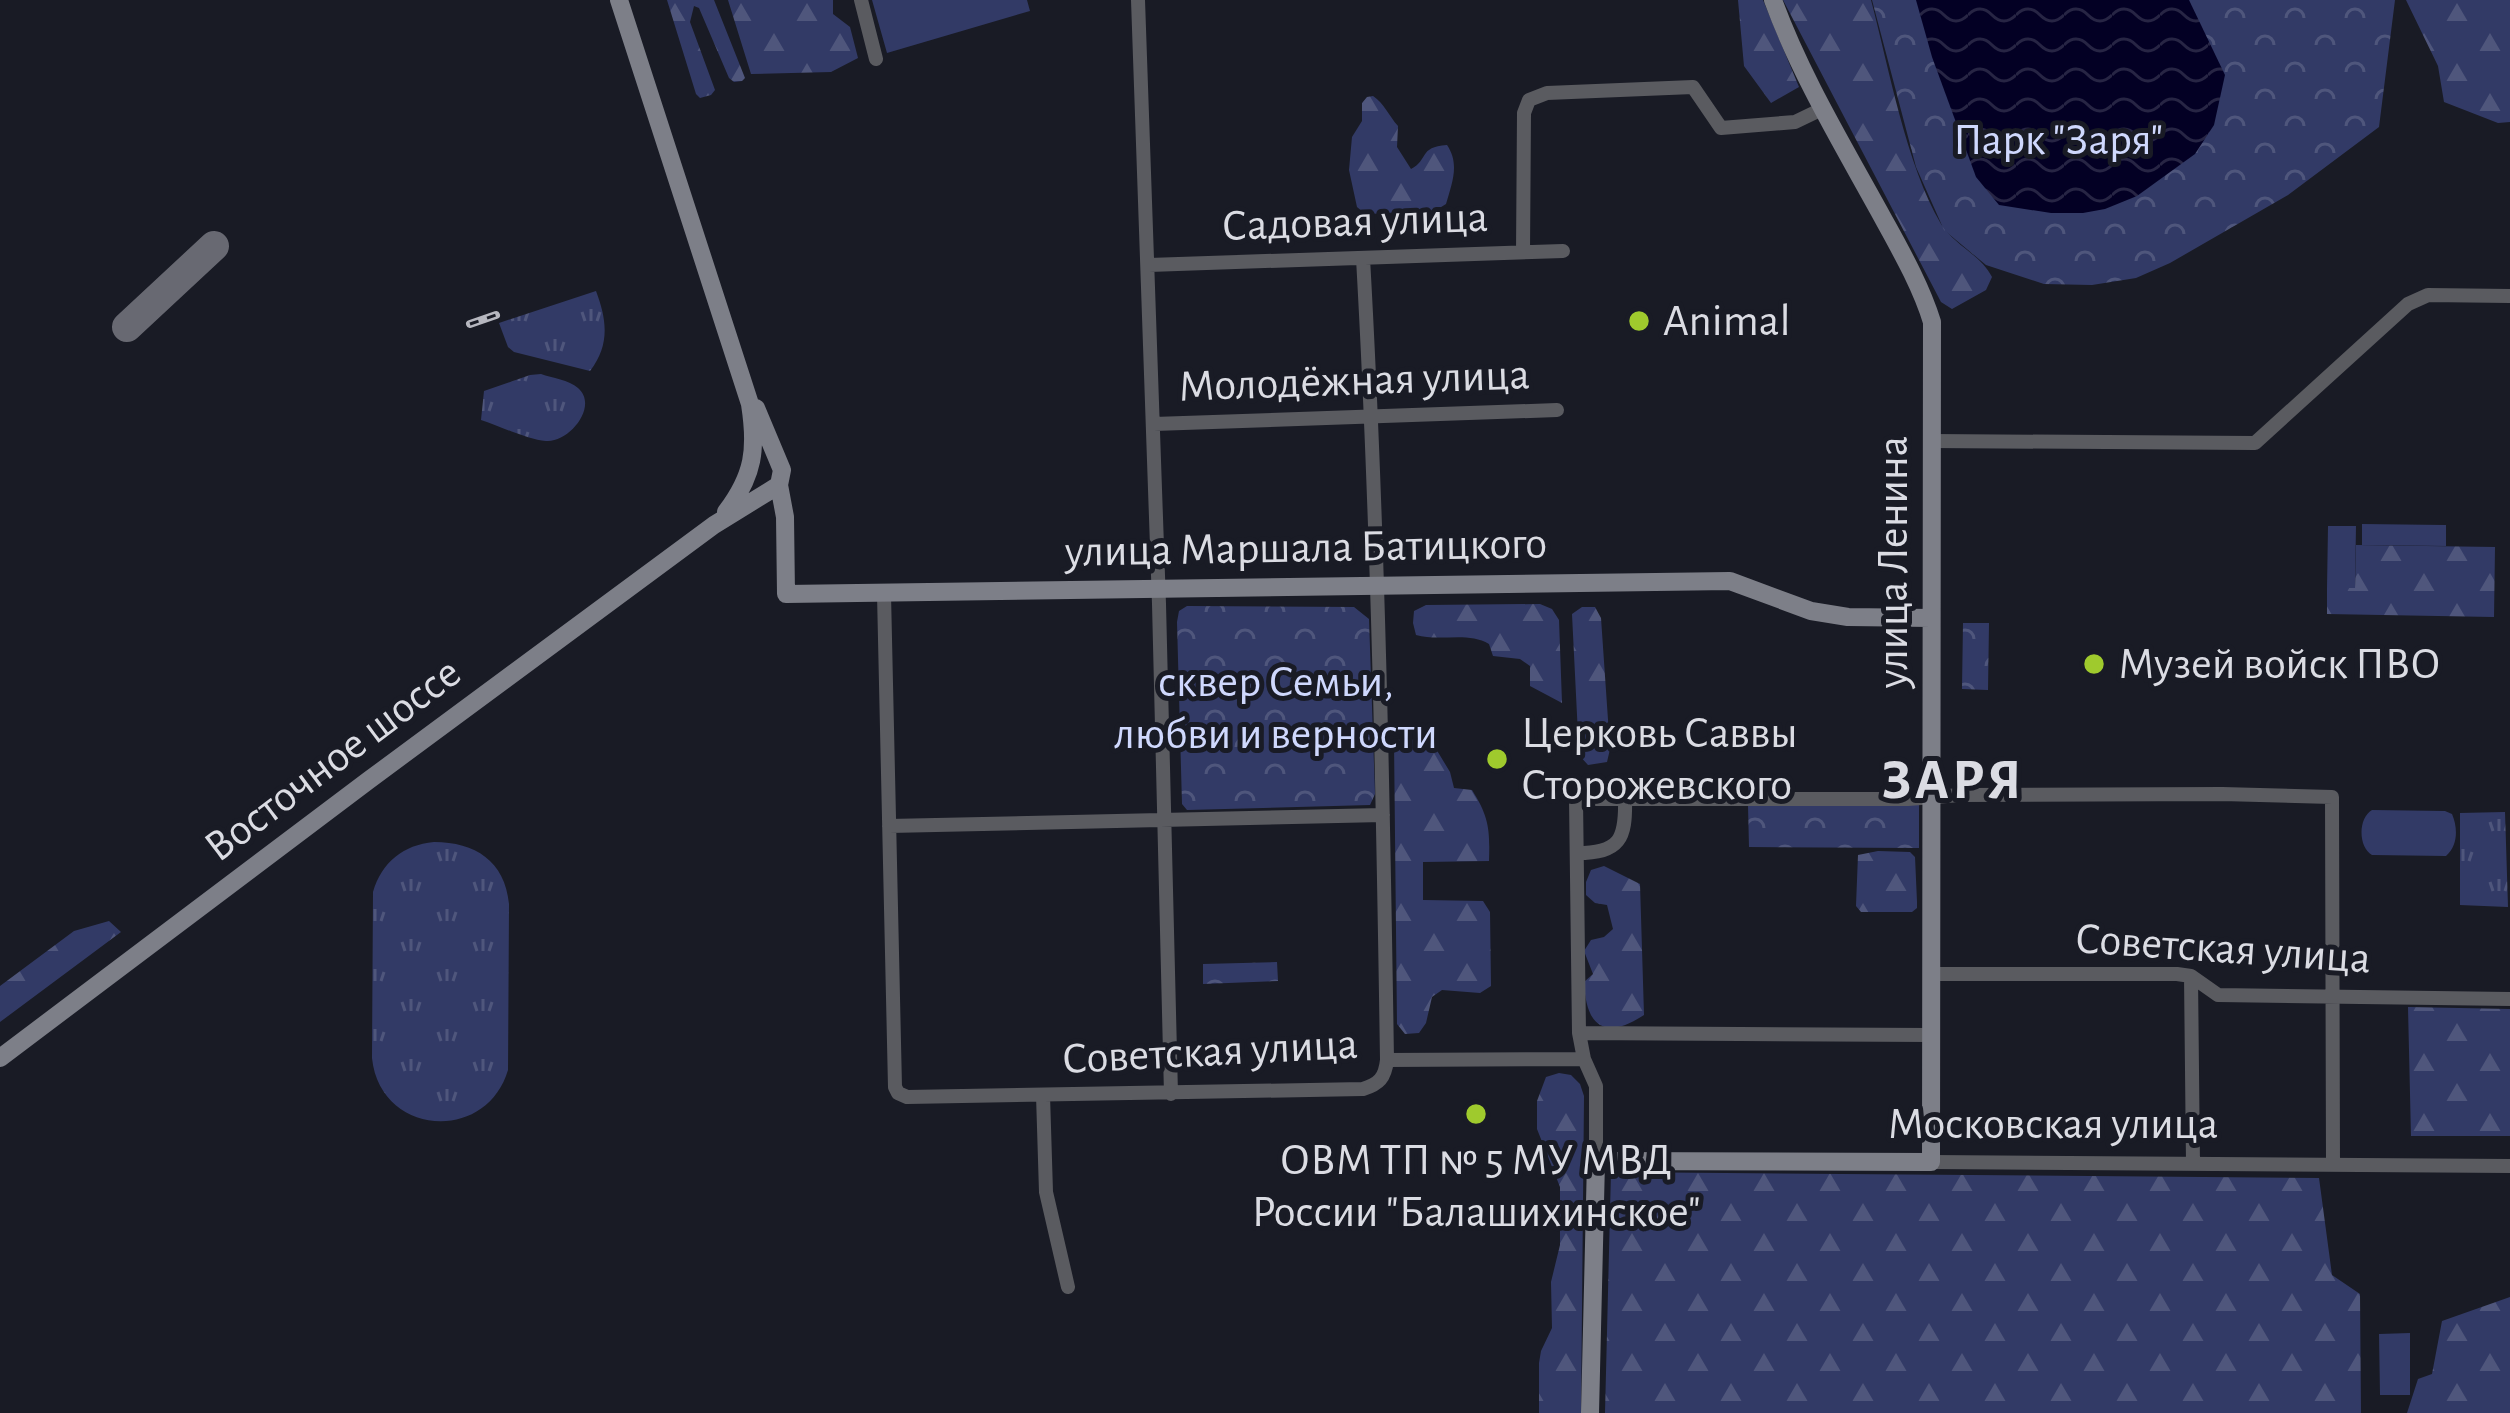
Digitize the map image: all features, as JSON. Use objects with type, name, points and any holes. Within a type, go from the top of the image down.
[{"type":"street","points":[[619,0],[778,481]]},
{"type":"street","points":[[861,0],[876,59]]},
{"type":"street","points":[[1138,0],[1171,1094]]},
{"type":"street","name":"улица Ленина","points":[[1773,0],[1822,109],[1927,304],[1932,322],[1930,1162]]},
{"type":"street","points":[[1523,252],[1524,113],[1529,100],[1547,93],[1693,87],[1721,128],[1795,122],[1822,109]]},
{"type":"street","name":"Садовая улица","points":[[1149,265],[1563,251]]},
{"type":"street","points":[[1364,258],[1388,1060]]},
{"type":"street","points":[[1932,441],[2255,442],[2408,304],[2428,295],[2510,296]]},
{"type":"street","points":[[742,374],[754,434],[751,467]]},
{"type":"street","name":"Молодёжная улица","points":[[1154,424],[1557,410]]},
{"type":"street","points":[[751,467],[758,459],[774,459],[778,481]]},
{"type":"street","name":"Восточное шоссе","points":[[714,524],[734,502],[751,467]]},
{"type":"street","name":"Восточное шоссе","points":[[0,1058],[778,481]]},
{"type":"street","name":"улица Маршала Батицкого","points":[[778,481],[785,517],[786,594],[1730,581],[1810,611],[1931,618]]},
{"type":"street","points":[[884,594],[889,826],[1383,815]]},
{"type":"street","points":[[1590,1413],[1596,1086],[1579,1033],[1576,799],[2332,797],[2333,1165]]},
{"type":"street","points":[[1577,854],[1600,853],[1617,842],[1625,823],[1625,799]]},
{"type":"street","name":"Советская улица","points":[[889,826],[895,1087],[907,1097],[1363,1089],[1378,1084],[1388,1060],[1584,1059]]},
{"type":"street","name":"Советская улица","points":[[1931,974],[2177,974],[2192,976],[2218,995],[2510,999]]},
{"type":"street","points":[[2192,976],[2193,1164]]},
{"type":"street","points":[[1579,1033],[1931,1035]]},
{"type":"street","points":[[1043,1095],[1046,1192],[1068,1287]]},
{"type":"street","name":"Московская улица","points":[[1596,1161],[2510,1166]]},
{"type":"green space","points":[[667,0],[714,0],[745,78],[742,81],[729,78],[699,8],[694,6],[690,22],[715,90],[700,98],[696,94]]},
{"type":"green space","points":[[728,0],[833,0],[833,14],[850,27],[858,58],[831,72],[751,74]]},
{"type":"green space","points":[[872,0],[1027,0],[1030,11],[887,53]]},
{"type":"green space","points":[[1738,0],[1763,0],[1799,87],[1771,103],[1744,66]]},
{"type":"green space","points":[[1783,0],[1871,0],[1918,173],[1941,224],[1992,277],[1986,290],[1952,309],[1941,302]]},
{"type":"green space","name":"Парк \"Заря\"","points":[[1872,0],[2395,0],[2379,127],[2288,195],[2170,263],[2136,278],[2092,285],[2044,284],[1986,265],[1944,230],[1916,167]]},
{"type":"green space","points":[[2406,0],[2510,0],[2510,122],[2498,123],[2444,102],[2438,66]]},
{"type":"green space","points":[[1373,96],[1398,126],[1397,147],[1411,169],[1432,148],[1447,145],[1451,152],[1454,174],[1446,204],[1433,212],[1378,214],[1357,207],[1349,170],[1352,137],[1362,121],[1362,103]]},
{"type":"green space","points":[[596,291],[605,332],[590,371],[508,347],[499,323]]},
{"type":"green space","points":[[541,374],[570,383],[584,396],[583,413],[572,430],[546,441],[481,420],[484,391]]},
{"type":"green space","points":[[2362,524],[2446,525],[2446,546],[2362,545]]},
{"type":"green space","points":[[2328,526],[2356,526],[2355,588],[2327,588]]},
{"type":"green space","points":[[2356,545],[2495,547],[2494,617],[2327,614],[2327,588],[2355,588]]},
{"type":"green space","points":[[1540,604],[1552,609],[1559,620],[1562,703],[1530,686],[1530,666],[1520,659],[1493,656],[1489,644],[1481,640],[1416,635],[1413,623],[1414,611],[1426,605]]},
{"type":"green space","name":"сквер Семьи, любви и верности","points":[[1187,606],[1354,607],[1369,619],[1375,794],[1370,805],[1187,810],[1182,804],[1177,622],[1179,611]]},
{"type":"green space","points":[[1582,607],[1595,607],[1601,618],[1610,749],[1607,762],[1588,765],[1579,755],[1572,614]]},
{"type":"green space","points":[[1963,623],[1989,623],[1988,690],[1962,689]]},
{"type":"green space","points":[[1430,739],[1454,788],[1472,790],[1482,808],[1489,832],[1489,861],[1423,862],[1423,900],[1483,901],[1490,912],[1491,986],[1480,993],[1442,990],[1432,997],[1419,1033],[1405,1034],[1397,1024],[1394,740]]},
{"type":"green space","points":[[1748,805],[1919,805],[1919,848],[1749,847]]},
{"type":"green space","points":[[2372,810],[2452,814],[2453,847],[2446,856],[2372,855],[2364,846],[2362,832]]},
{"type":"green space","points":[[2505,812],[2508,907],[2460,905],[2460,813]]},
{"type":"green space","points":[[434,842],[462,846],[485,857],[501,876],[509,904],[508,1070],[496,1094],[479,1110],[435,1121],[413,1116],[394,1103],[379,1084],[372,1058],[373,892],[395,857]]},
{"type":"green space","points":[[1910,852],[1915,857],[1917,908],[1912,912],[1861,912],[1856,906],[1858,855]]},
{"type":"green space","points":[[1604,866],[1640,884],[1644,1015],[1608,1028],[1593,1019],[1584,982],[1593,974],[1584,951],[1591,940],[1613,929],[1607,905],[1586,895],[1591,870]]},
{"type":"green space","points":[[109,921],[121,932],[0,1022],[0,986],[74,931]]},
{"type":"green space","points":[[1277,962],[1278,981],[1203,984],[1203,964]]},
{"type":"green space","points":[[2408,1007],[2510,1009],[2510,1136],[2411,1136]]},
{"type":"green space","points":[[1571,1075],[1584,1096],[1581,1413],[1539,1413],[1539,1363],[1552,1328],[1551,1282],[1560,1245],[1560,1187],[1537,1129],[1537,1101],[1546,1077]]},
{"type":"green space","points":[[1611,1172],[2319,1178],[2332,1275],[2360,1294],[2361,1413],[1605,1413]]},
{"type":"green space","points":[[2510,1297],[2510,1413],[2407,1413],[2418,1379],[2432,1374],[2442,1321]]},
{"type":"green space","points":[[2410,1333],[2410,1395],[2380,1395],[2379,1334]]},
{"type":"water","points":[[1916,0],[2189,0],[2225,75],[2214,125],[2195,154],[2137,196],[2105,209],[2051,213],[1999,205],[1976,177]]},
{"type":"taxiway","points":[[127,327],[214,246]]},
{"type":"railway","points":[[470,324],[496,315]]},
{"type":"place","name":"Animal","points":[[1639,321]]},
{"type":"place","name":"Музей войск ПВО","points":[[2094,664]]},
{"type":"place","name":"Церковь Саввы Сторожевского","points":[[1497,759]]},
{"type":"place","name":"ОВМ ТП № 5 МУ МВД России \"Балашихинское\"","points":[[1476,1114]]},
{"type":"district","name":"ЗАРЯ","points":[[1953,780]]}]
